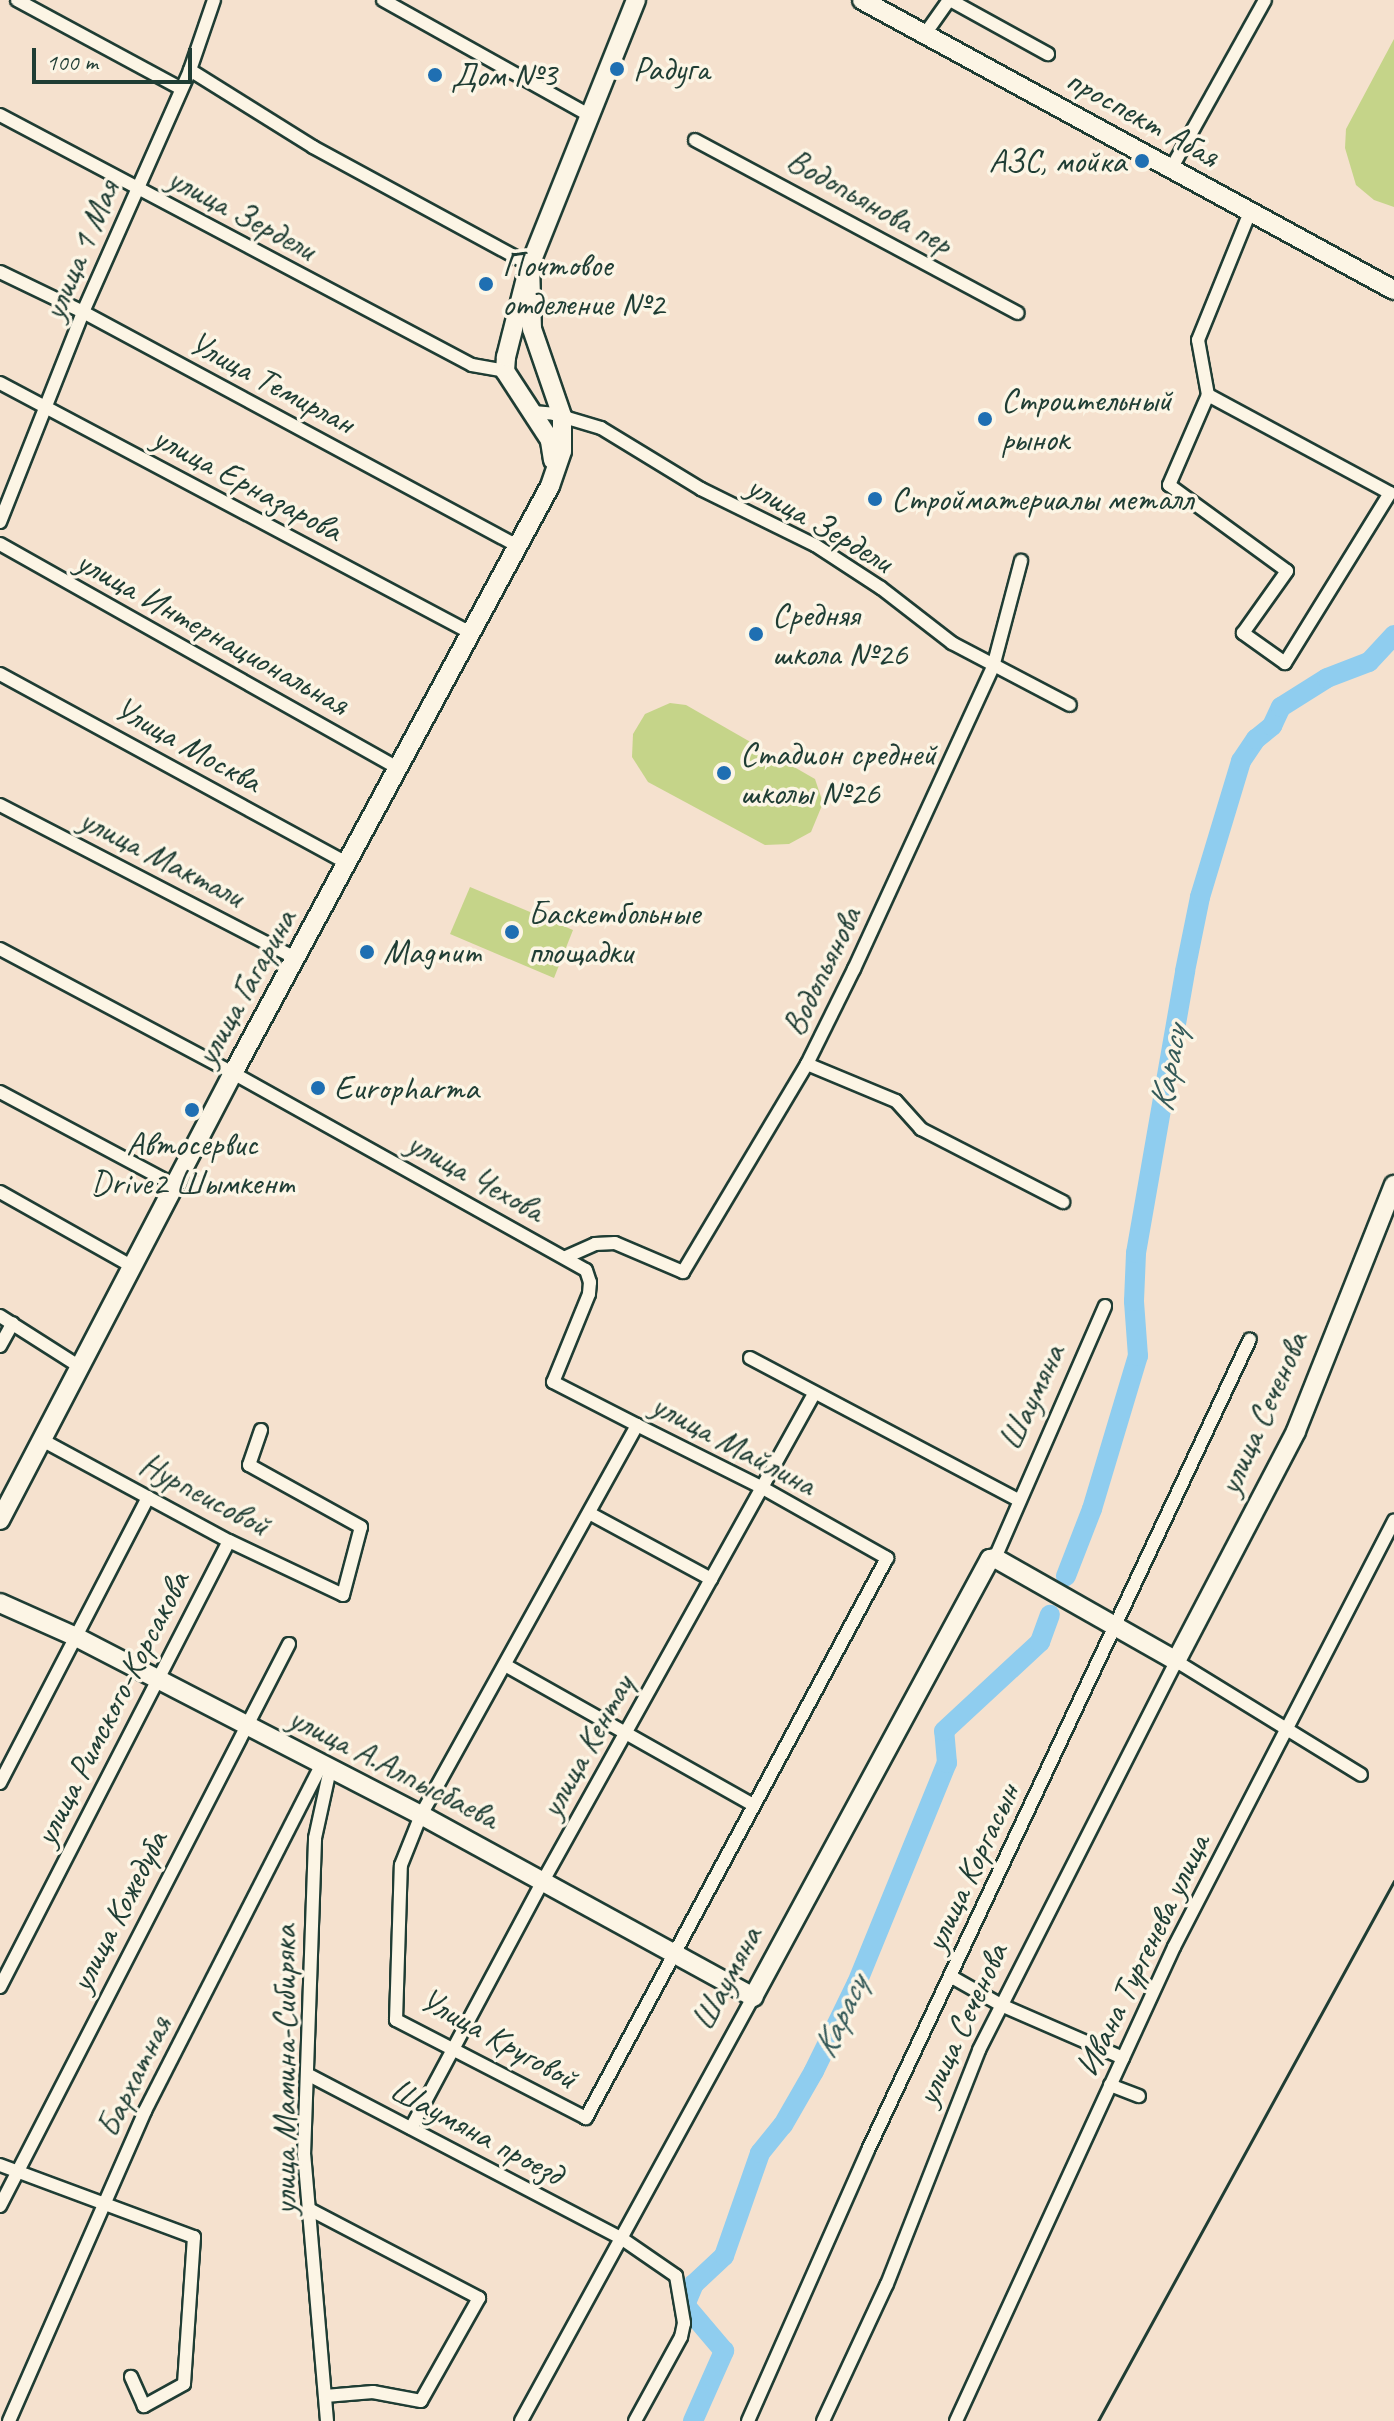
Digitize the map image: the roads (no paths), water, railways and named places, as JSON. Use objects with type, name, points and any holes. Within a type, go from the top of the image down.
[{"type":"main road","name":"улица Гагарина","points":[[550,486],[554,451],[533,412],[505,371],[522,329],[530,265],[636,0]]},
{"type":"main road","name":"проспект Абая","points":[[862,0],[1394,290]]},
{"type":"main road","name":"улица Гагарина","points":[[0,1520],[233,1073],[399,769],[515,545],[550,486],[562,451],[562,416],[549,380],[522,329]]},
{"type":"main road","points":[[518,391],[536,389],[549,380]]},
{"type":"main road","name":"улица Сеченова","points":[[1176,1661],[1296,1431],[1394,1185]]},
{"type":"main road","points":[[990,1561],[1117,1626],[1176,1661]]},
{"type":"main road","name":"Шаумяна","points":[[753,1997],[990,1561]]},
{"type":"main road","name":"улица А.Алпысбаева","points":[[0,1603],[74,1636],[421,1815],[675,1951],[753,1997]]},
{"type":"street","points":[[17,0],[180,88]]},
{"type":"street","name":"улица 1 Мая","points":[[0,522],[83,312],[190,70],[214,0]]},
{"type":"street","points":[[383,0],[589,115]]},
{"type":"street","points":[[925,34],[950,0],[1048,54]]},
{"type":"street","points":[[1171,169],[1265,0]]},
{"type":"street","points":[[190,70],[313,147],[530,265]]},
{"type":"street","name":"улица Зердели","points":[[0,115],[472,365],[505,371]]},
{"type":"street","name":"Водопьянова пер","points":[[695,140],[1017,313]]},
{"type":"street","points":[[1208,395],[1390,493],[1285,663],[1243,633],[1287,571],[1169,485],[1208,395],[1198,340],[1250,212]]},
{"type":"street","name":"Улица Темирлан","points":[[0,272],[83,312],[515,545]]},
{"type":"street","name":"улица Ерназарова","points":[[0,383],[469,632]]},
{"type":"street","name":"улица Зердели","points":[[533,412],[562,416],[601,428],[701,489],[815,545],[881,588],[952,643],[1070,705]]},
{"type":"street","name":"улица Интернациональная","points":[[0,544],[399,769]]},
{"type":"street","name":"Водопьянова","points":[[566,1257],[595,1244],[615,1243],[683,1272],[807,1064],[993,667],[1021,561]]},
{"type":"street","name":"Улица Москва","points":[[0,674],[348,864]]},
{"type":"street","name":"улица Мактали","points":[[0,805],[297,959]]},
{"type":"street","name":"улица Чехова","points":[[0,949],[233,1073],[586,1270],[589,1294],[553,1382]]},
{"type":"street","points":[[807,1064],[896,1101],[921,1129],[1063,1202]]},
{"type":"street","points":[[0,1092],[176,1186]]},
{"type":"street","points":[[0,1192],[133,1267]]},
{"type":"street","name":"Шаумяна","points":[[990,1561],[1094,1337],[1105,1306]]},
{"type":"street","points":[[0,1316],[80,1367]]},
{"type":"street","points":[[0,1346],[13,1323]]},
{"type":"street","name":"улица Коргасын","points":[[748,2421],[868,2150],[1250,1339]]},
{"type":"street","points":[[750,1358],[1018,1500]]},
{"type":"street","name":"улица Майлина","points":[[553,1382],[761,1487],[887,1558]]},
{"type":"street","name":"улица Кентау","points":[[411,2128],[543,1881],[814,1394]]},
{"type":"street","name":"Улица Круговой","points":[[637,1425],[421,1815],[401,1865],[396,2020],[452,2050],[586,2118],[887,1558]]},
{"type":"street","name":"Нурпеисовой","points":[[42,1440],[229,1541],[343,1595],[361,1527],[249,1465],[261,1430]]},
{"type":"street","points":[[0,1783],[148,1497]]},
{"type":"street","points":[[589,1513],[711,1579]]},
{"type":"street","name":"Ивана Тургенева улица","points":[[956,2421],[1174,1947],[1394,1520]]},
{"type":"street","name":"улица Римского-Корсакова","points":[[0,1987],[229,1541]]},
{"type":"street","name":"улица Кожедуба","points":[[0,2206],[244,1726],[289,1644]]},
{"type":"street","points":[[1176,1661],[1361,1775]]},
{"type":"street","name":"улица Сеченова","points":[[823,2421],[887,2284],[979,2050],[1176,1661]]},
{"type":"street","points":[[505,1665],[753,1805]]},
{"type":"street","name":"улица Мамина-Сибиряка","points":[[326,1766],[315,1838],[304,2155],[327,2421]]},
{"type":"street","name":"Бархатная","points":[[9,2421],[145,2111],[326,1766]]},
{"type":"street","points":[[950,1976],[1001,2005],[1123,2058]]},
{"type":"street","name":"Шаумяна","points":[[521,2421],[753,1997]]},
{"type":"street","name":"Шаумяна проезд","points":[[307,2074],[621,2238],[676,2276],[684,2323],[681,2337],[635,2421]]},
{"type":"street","points":[[1110,2085],[1139,2096]]},
{"type":"street","points":[[0,2165],[194,2237],[184,2384],[144,2406],[131,2377]]},
{"type":"street","points":[[309,2209],[479,2298],[421,2401],[373,2392],[325,2396]]},
{"type":"waterway","name":"Карасу","points":[[1066,1576],[1092,1509],[1138,1356],[1134,1301],[1136,1253],[1200,897],[1241,761],[1256,739],[1272,726],[1281,707],[1327,678],[1369,662],[1394,635]]},
{"type":"waterway","name":"Карасу","points":[[693,2421],[724,2351],[685,2305],[694,2284],[724,2256],[760,2153],[783,2125],[814,2071],[857,1983],[947,1763],[944,1731],[1040,1642],[1050,1615]]},
{"type":"railway","points":[[1098,2421],[1394,1881]]},
{"type":"place","name":"Радуга","points":[[617,69]]},
{"type":"place","name":"Дом №3","points":[[435,75]]},
{"type":"place","name":"АЗС, мойка","points":[[1142,161]]},
{"type":"place","name":"Почтовое отделение №2","points":[[486,284]]},
{"type":"place","name":"Строительный рынок","points":[[985,419]]},
{"type":"place","name":"Стройматериалы металл","points":[[875,499]]},
{"type":"place","name":"Средняя школа №26","points":[[756,634]]},
{"type":"place","name":"Стадион средней школы №26","points":[[724,773]]},
{"type":"place","name":"Баскетбольные площадки","points":[[512,932]]},
{"type":"place","name":"Magnum","points":[[367,952]]},
{"type":"place","name":"Europharma","points":[[318,1088]]},
{"type":"place","name":"Автосервис Drive2 Шымкент","points":[[192,1110]]}]
